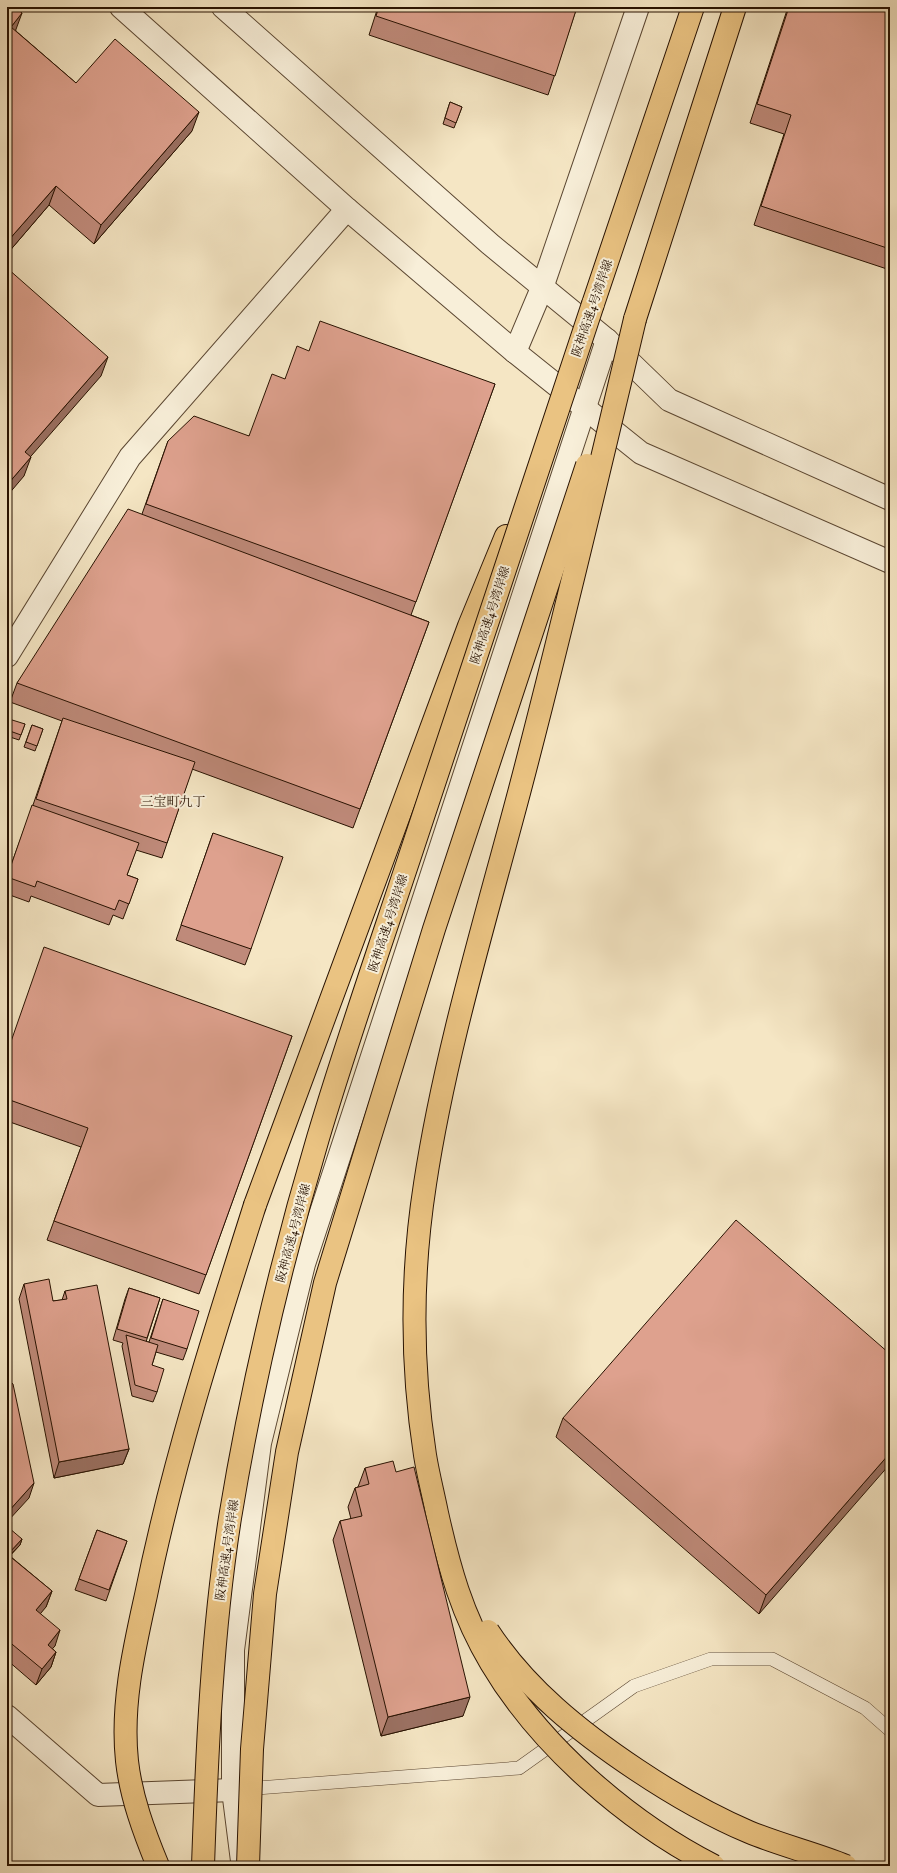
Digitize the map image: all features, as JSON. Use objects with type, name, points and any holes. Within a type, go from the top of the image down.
[{"type":"highway","name":"阪神高速4号湾岸線","points":[[203,1866],[210,1712],[216,1628],[230,1518],[257,1377],[285,1259],[318,1138],[364,994],[552,426],[693,7]]},
{"type":"highway","points":[[248,1866],[252,1749],[265,1594],[287,1452],[325,1284],[434,929],[736,7]]},
{"type":"highway","points":[[635,319],[556,650],[466,994],[441,1097],[425,1185],[416,1266],[414,1336],[417,1397],[425,1458],[452,1578],[471,1625],[490,1661],[513,1698],[543,1734],[573,1764],[620,1805],[660,1834],[714,1866]]},
{"type":"highway","points":[[158,1866],[136,1808],[127,1761],[127,1710],[132,1660],[149,1579],[180,1452],[255,1205],[469,626],[552,426]]},
{"type":"highway","points":[[440,1524],[458,1576],[478,1616],[499,1648],[532,1687],[567,1718],[607,1750],[679,1797],[749,1832],[846,1866]]},
{"type":"street","points":[[121,7],[347,209],[515,352],[585,410],[641,453],[890,562]]},
{"type":"street","points":[[223,7],[542,288],[607,340],[669,400],[890,499]]},
{"type":"street","points":[[515,352],[542,288],[638,7]]},
{"type":"street","points":[[7,656],[130,457],[347,209]]},
{"type":"street","points":[[243,1866],[233,1790],[233,1650],[259,1451],[304,1264],[607,340]]},
{"type":"street","points":[[7,1716],[98,1795],[233,1790]]},
{"type":"lane","points":[[233,1790],[519,1768],[634,1686],[711,1659],[772,1659],[865,1708],[890,1730]]},
{"type":"building","points":[[7,7],[15,7],[22,13],[11,27],[76,83],[115,39],[199,112],[101,225],[56,186],[7,242]]},
{"type":"building","points":[[379,7],[577,7],[555,76],[376,16]]},
{"type":"building","points":[[789,7],[890,7],[890,249],[761,206],[791,115],[757,104]]},
{"type":"building","points":[[450,102],[462,107],[456,123],[445,118]]},
{"type":"building","points":[[7,268],[108,357],[25,452],[31,457],[7,485]]},
{"type":"building","points":[[320,321],[495,384],[416,602],[146,504],[168,441],[194,416],[249,436],[272,374],[285,379],[297,346],[309,351]]},
{"type":"building","points":[[128,509],[429,622],[360,809],[17,683]]},
{"type":"building","points":[[63,718],[195,762],[167,843],[36,799]]},
{"type":"building","points":[[9,719],[25,724],[21,735],[7,730]]},
{"type":"building","points":[[32,725],[43,729],[37,746],[26,742]]},
{"type":"building","points":[[32,805],[139,843],[127,875],[138,879],[129,904],[119,900],[115,910],[37,881],[35,887],[7,877]]},
{"type":"building","points":[[213,833],[283,857],[251,949],[181,925]]},
{"type":"building","points":[[44,947],[292,1036],[206,1275],[54,1221],[88,1128],[7,1099],[7,1053]]},
{"type":"building","points":[[736,1220],[890,1354],[890,1453],[766,1595],[563,1418]]},
{"type":"building","points":[[49,1279],[53,1301],[67,1299],[65,1291],[97,1285],[129,1449],[59,1462],[24,1284]]},
{"type":"building","points":[[129,1288],[160,1298],[147,1338],[117,1329]]},
{"type":"building","points":[[163,1299],[199,1311],[187,1349],[151,1338]]},
{"type":"building","points":[[126,1335],[158,1345],[152,1365],[164,1369],[157,1392],[135,1385]]},
{"type":"building","points":[[7,1379],[13,1384],[34,1483],[7,1513]]},
{"type":"building","points":[[393,1461],[396,1472],[414,1467],[470,1697],[388,1717],[340,1521],[362,1516],[355,1488],[369,1484],[365,1468]]},
{"type":"building","points":[[9,1528],[22,1539],[7,1554],[7,1530]]},
{"type":"building","points":[[97,1530],[127,1541],[109,1590],[79,1579]]},
{"type":"building","points":[[7,1554],[52,1591],[36,1610],[60,1630],[48,1645],[56,1652],[42,1669],[7,1640]]},
{"type":"district","name":"三宝町九丁","points":[[173,801]]}]
